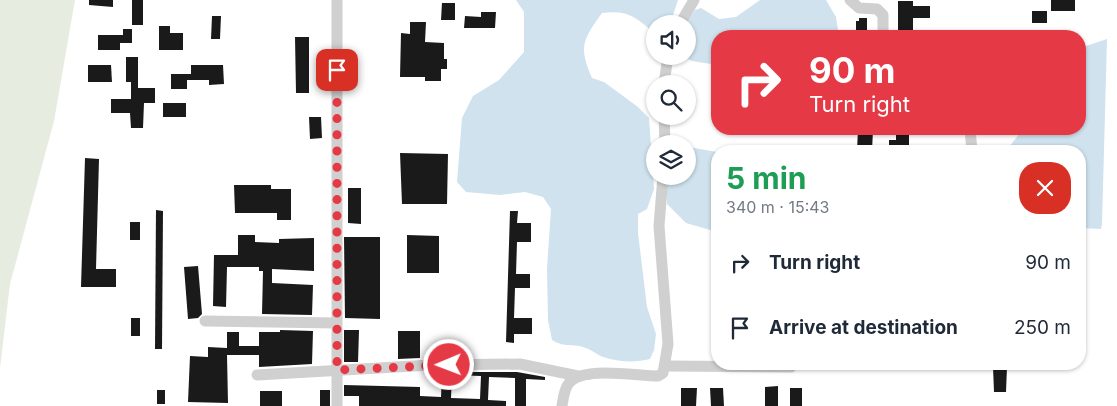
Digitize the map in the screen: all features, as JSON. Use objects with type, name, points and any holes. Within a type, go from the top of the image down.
[{"type":"street","points":[[337,0],[337,406]]},
{"type":"street","points":[[685,15],[694,0]]},
{"type":"street","points":[[850,0],[859,8],[877,9],[883,15],[884,30]]},
{"type":"street","points":[[256,375],[431,365],[520,364],[578,376],[596,373],[658,376],[664,373],[668,344],[659,226],[661,185]]},
{"type":"street","points":[[206,321],[336,324]]},
{"type":"street","points":[[664,366],[711,366]]},
{"type":"street","points":[[562,406],[568,384],[578,376]]},
{"type":"shaded area","points":[[0,0],[75,0],[54,121],[10,284],[0,368]]},
{"type":"water","points":[[516,0],[678,0],[673,15],[646,15],[646,26],[637,19],[625,14],[602,13],[590,30],[584,50],[592,78],[604,82],[638,107],[646,115],[646,125],[649,125],[650,135],[646,135],[646,185],[654,185],[654,189],[647,209],[638,214],[638,233],[647,307],[656,334],[654,350],[650,359],[633,361],[615,360],[601,356],[586,348],[561,344],[552,340],[548,320],[547,269],[551,209],[543,197],[525,192],[500,195],[466,192],[457,182],[462,118],[473,96],[499,80],[524,52],[524,12]]},
{"type":"water","points":[[760,0],[826,0],[836,17],[838,30],[711,30],[711,64],[696,62],[696,15],[692,15],[695,10],[701,8],[719,19],[736,17]]},
{"type":"water","points":[[1107,39],[1101,229],[1086,228],[1086,145],[1011,145],[1018,135],[1086,135],[1086,46]]},
{"type":"water","points":[[696,148],[711,151],[711,230],[686,223],[667,204],[667,185],[696,185]]},
{"type":"building","points":[[89,0],[113,0],[113,7],[89,5]]},
{"type":"building","points":[[132,0],[143,0],[143,25],[132,25]]},
{"type":"building","points":[[1051,0],[1075,0],[1075,11],[1051,11]]},
{"type":"building","points":[[898,1],[913,1],[913,6],[930,6],[930,18],[913,18],[913,30],[898,30]]},
{"type":"building","points":[[442,3],[455,3],[455,20],[441,20]]},
{"type":"building","points":[[1032,11],[1047,11],[1047,23],[1032,23]]},
{"type":"building","points":[[481,12],[496,12],[495,28],[464,28],[465,16],[481,17]]},
{"type":"building","points":[[212,16],[221,16],[220,39],[211,39]]},
{"type":"building","points":[[859,18],[867,18],[867,30],[856,30],[856,21],[859,21]]},
{"type":"building","points":[[410,22],[426,22],[425,42],[444,43],[444,59],[447,59],[447,69],[441,69],[441,81],[425,81],[425,77],[400,77],[401,33],[410,34]]},
{"type":"building","points":[[159,26],[170,26],[170,33],[183,33],[183,50],[159,50]]},
{"type":"building","points":[[123,29],[132,29],[132,43],[120,43],[120,50],[98,50],[98,35],[123,35]]},
{"type":"building","points":[[295,37],[309,37],[309,93],[296,93]]},
{"type":"building","points":[[126,57],[138,57],[138,88],[155,88],[155,103],[144,103],[143,128],[131,128],[130,113],[111,113],[111,99],[131,99],[131,82],[126,82]]},
{"type":"building","points":[[88,65],[111,65],[112,82],[88,82]]},
{"type":"building","points":[[191,65],[223,65],[224,84],[209,85],[209,80],[187,80],[187,89],[171,89],[171,74],[191,74]]},
{"type":"building","points":[[163,103],[186,103],[186,117],[163,117]]},
{"type":"building","points":[[309,117],[321,117],[322,138],[310,139]]},
{"type":"building","points":[[858,135],[873,135],[872,145],[857,145]]},
{"type":"building","points":[[896,135],[909,135],[909,145],[889,145],[889,140],[896,140]]},
{"type":"building","points":[[400,153],[448,154],[447,204],[402,204]]},
{"type":"building","points":[[85,158],[99,159],[96,269],[116,269],[116,287],[81,287]]},
{"type":"building","points":[[234,185],[271,185],[271,189],[291,189],[291,220],[277,220],[277,213],[235,213]]},
{"type":"building","points":[[348,188],[361,188],[361,224],[348,223]]},
{"type":"building","points":[[156,210],[163,211],[162,349],[155,349]]},
{"type":"building","points":[[510,211],[518,211],[517,223],[531,223],[531,242],[517,242],[516,274],[530,274],[530,288],[515,288],[514,318],[532,318],[532,334],[514,334],[514,343],[506,342]]},
{"type":"building","points":[[130,222],[140,222],[140,240],[130,240]]},
{"type":"building","points":[[238,235],[255,235],[255,242],[279,243],[279,239],[314,238],[314,271],[272,269],[272,283],[313,285],[312,315],[262,314],[263,271],[259,271],[259,267],[227,267],[226,307],[213,306],[214,255],[238,255]]},
{"type":"building","points":[[407,235],[439,236],[439,273],[407,273]]},
{"type":"building","points":[[344,237],[380,237],[380,319],[345,318]]},
{"type":"building","points":[[198,266],[202,314],[198,318],[188,319],[184,267]]},
{"type":"building","points":[[131,318],[140,318],[140,336],[131,336]]},
{"type":"building","points":[[280,330],[313,331],[312,364],[259,367],[259,355],[227,355],[228,403],[188,402],[190,356],[208,357],[208,347],[227,348],[227,332],[239,332],[239,346],[259,346],[259,332],[280,332]]},
{"type":"building","points":[[344,330],[359,330],[358,362],[344,362]]},
{"type":"building","points":[[398,331],[420,331],[420,358],[398,359]]},
{"type":"building","points":[[993,370],[1007,370],[1006,392],[994,392]]},
{"type":"building","points":[[431,372],[517,372],[545,377],[545,380],[526,379],[526,406],[515,406],[515,378],[489,377],[488,400],[506,401],[506,406],[359,406],[359,396],[344,396],[344,385],[420,387],[420,396],[441,397],[442,374]],"holes":[[[452,375],[481,376],[480,399],[451,398]]]},
{"type":"building","points":[[778,386],[778,406],[765,406],[765,387]]},
{"type":"building","points":[[681,388],[697,388],[696,406],[681,406]]},
{"type":"building","points":[[710,388],[723,388],[724,406],[711,406]]},
{"type":"building","points":[[790,388],[802,388],[802,406],[790,406]]},
{"type":"building","points":[[157,390],[165,390],[165,404],[157,404]]},
{"type":"building","points":[[320,390],[330,390],[330,406],[320,406]]},
{"type":"building","points":[[260,391],[282,391],[282,406],[260,406]]},
{"type":"route","points":[[337,70],[337,370],[449,365]]}]
